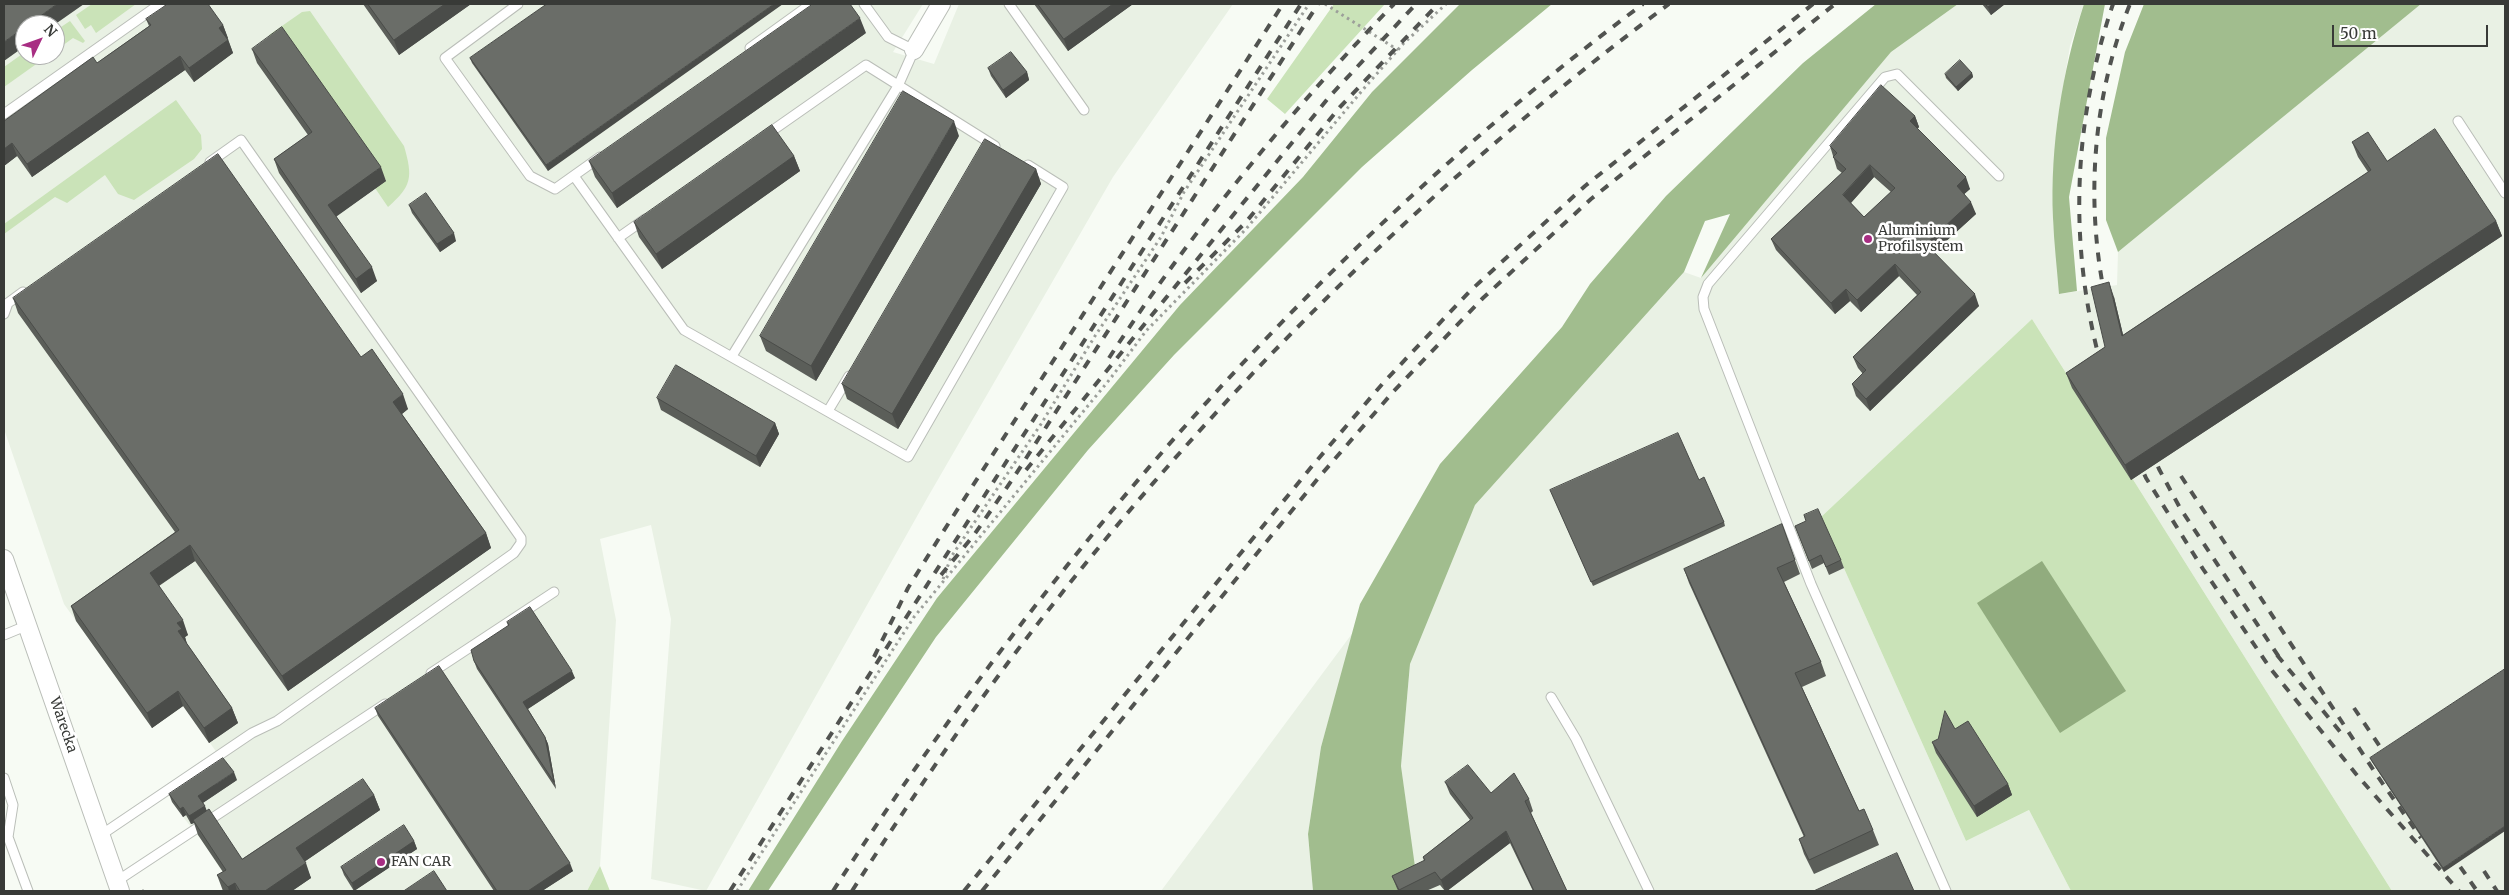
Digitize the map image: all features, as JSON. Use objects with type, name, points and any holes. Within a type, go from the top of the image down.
[{"type":"street","points":[[914,50],[941,4]]},
{"type":"street","name":"Warecka","points":[[4,559],[118,886]]},
{"type":"lane","points":[[4,114],[160,4]]},
{"type":"lane","points":[[518,4],[445,58],[530,176],[555,189],[605,153]]},
{"type":"lane","points":[[740,55],[811,4]]},
{"type":"lane","points":[[732,356],[898,86],[914,50],[888,37],[864,4]]},
{"type":"lane","points":[[1009,4],[1084,110]]},
{"type":"lane","points":[[754,143],[866,64],[898,86],[1002,149]]},
{"type":"lane","points":[[1946,891],[1811,584],[1704,309],[1703,296],[1708,284],[1885,77],[1897,74],[1999,176]]},
{"type":"lane","points":[[2458,122],[2505,193]]},
{"type":"lane","points":[[101,835],[252,733],[277,721],[514,553],[522,543],[521,538],[241,140],[201,168]]},
{"type":"lane","points":[[981,148],[986,140]]},
{"type":"lane","points":[[574,176],[684,330],[908,457],[1063,187],[1017,159]]},
{"type":"lane","points":[[618,238],[650,216]]},
{"type":"lane","points":[[4,314],[8,303],[32,286]]},
{"type":"lane","points":[[828,411],[853,369]]},
{"type":"lane","points":[[423,679],[554,592]]},
{"type":"lane","points":[[4,635],[28,625]]},
{"type":"lane","points":[[1551,697],[1576,739],[1649,891]]},
{"type":"lane","points":[[118,886],[390,700]]},
{"type":"lane","points":[[4,778],[13,805],[6,839],[28,891]]},
{"type":"path","points":[[942,582],[951,557],[1041,424],[1095,336],[1161,237],[1184,192],[1309,4]]},
{"type":"path","points":[[1325,4],[1398,50]]},
{"type":"path","points":[[737,891],[914,617],[1110,379],[1146,331],[1246,229],[1398,50],[1446,4]]},
{"type":"shaded area","points":[[4,4],[923,4],[893,52],[934,64],[959,4],[1233,4],[1113,177],[929,495],[706,891],[651,879],[671,619],[651,525],[600,539],[616,620],[600,866],[587,891],[223,891],[231,885],[200,838],[183,817],[236,780],[184,706],[152,728],[64,604],[4,429]]},
{"type":"shaded area","points":[[92,4],[136,4],[96,33],[91,25],[85,29],[76,15]]},
{"type":"shaded area","points":[[1334,4],[1385,4],[1285,114],[1267,99]]},
{"type":"shaded area","points":[[1460,4],[1552,4],[1472,70],[1362,167],[1174,355],[1088,450],[936,637],[768,891],[748,891],[842,741],[937,598],[1180,305],[1303,177],[1372,92]]},
{"type":"shaded area","points":[[1876,4],[1958,4],[1891,52],[1701,278],[1730,214],[1705,221],[1684,272],[1475,505],[1410,664],[1401,766],[1416,874],[1396,891],[1313,891],[1308,834],[1321,747],[1360,604],[1440,464],[1562,327],[1590,284],[1666,196],[1803,63]]},
{"type":"shaded area","points":[[1958,4],[2084,4],[2070,46],[2057,124],[2053,174],[2053,218],[2060,294],[2117,285],[2118,252],[2421,4],[2505,4],[2505,891],[2392,891],[2032,319],[1821,517],[1966,841],[2029,810],[2071,891],[1396,891],[1415,874],[1401,766],[1410,664],[1432,592],[1475,505],[1684,272],[1701,278],[1891,52]]},
{"type":"shaded area","points":[[2084,4],[2105,4],[2069,197],[2077,291],[2059,294],[2053,218],[2053,164],[2059,110],[2069,56]]},
{"type":"shaded area","points":[[2144,4],[2421,4],[2118,252],[2106,220],[2106,138],[2125,52]]},
{"type":"shaded area","points":[[310,11],[404,146],[409,166],[408,180],[402,193],[388,207],[375,188],[386,180],[269,35],[302,12]]},
{"type":"shaded area","points":[[70,21],[85,41],[83,43],[73,38],[65,44],[65,24]]},
{"type":"shaded area","points":[[15,59],[15,65],[35,65],[4,87],[4,67]]},
{"type":"shaded area","points":[[176,100],[201,135],[202,149],[194,159],[134,200],[118,194],[105,175],[67,203],[55,197],[4,234],[4,224]]},
{"type":"shaded area","points":[[2032,319],[2392,891],[2071,891],[2029,810],[1966,841],[1821,517]]},
{"type":"shaded area","points":[[2042,561],[2126,691],[2060,733],[1977,603]]},
{"type":"shaded area","points":[[1354,631],[1321,747],[1308,834],[1313,891],[1161,891]]},
{"type":"shaded area","points":[[600,866],[610,891],[587,891]]},
{"type":"building","points":[[4,4],[57,4],[42,15],[15,15],[15,34],[4,42]]},
{"type":"building","points":[[168,4],[208,4],[223,25],[219,28],[228,40],[189,68],[180,56],[27,164],[12,143],[4,149],[4,121],[93,57],[97,63],[151,25],[146,19]]},
{"type":"building","points":[[368,4],[445,4],[394,40]]},
{"type":"building","points":[[547,4],[774,4],[546,165],[470,58]]},
{"type":"building","points":[[813,4],[850,4],[860,18],[612,193],[589,161]]},
{"type":"building","points":[[1038,4],[1113,4],[1064,39]]},
{"type":"building","points":[[282,27],[381,167],[328,205],[372,267],[356,279],[274,159],[312,132],[252,49]]},
{"type":"building","points":[[1011,52],[1027,72],[1003,90],[988,68]]},
{"type":"building","points":[[1960,60],[1972,73],[1956,87],[1945,74]]},
{"type":"building","points":[[1881,85],[1915,116],[1910,121],[1966,177],[1957,186],[1971,202],[1926,244],[1975,294],[1866,399],[1852,384],[1866,370],[1853,357],[1921,292],[1895,264],[1857,300],[1846,289],[1831,303],[1771,239],[1846,169],[1833,157],[1837,153],[1830,146]],"holes":[[[1870,165],[1895,188],[1864,217],[1843,195]]]},
{"type":"building","points":[[903,91],[954,121],[811,366],[760,336]]},
{"type":"building","points":[[772,125],[794,156],[656,254],[634,222]]},
{"type":"building","points":[[2435,129],[2496,221],[2125,465],[2066,373],[2105,347],[2091,287],[2109,282],[2122,336],[2371,170],[2352,142],[2368,132],[2387,161]]},
{"type":"building","points":[[985,139],[1036,169],[892,414],[842,384]]},
{"type":"building","points":[[218,154],[361,357],[372,349],[403,394],[393,402],[486,533],[282,676],[190,545],[150,573],[183,620],[177,623],[182,629],[178,631],[232,708],[204,728],[178,691],[147,713],[71,606],[179,530],[13,298]]},
{"type":"building","points":[[426,193],[454,233],[437,244],[409,205]]},
{"type":"building","points":[[676,365],[775,423],[756,456],[657,398]]},
{"type":"building","points":[[1678,433],[1699,480],[1704,477],[1724,522],[1591,582],[1550,490]]},
{"type":"building","points":[[1818,509],[1841,560],[1826,567],[1821,555],[1809,561],[1795,526],[1806,521],[1804,515]]},
{"type":"building","points":[[1782,524],[1795,560],[1777,568],[1821,662],[1795,673],[1859,811],[1864,809],[1873,830],[1809,860],[1799,839],[1805,836],[1684,569]]},
{"type":"building","points":[[530,607],[572,671],[523,702],[545,737],[554,782],[474,661],[471,650],[509,625],[507,622]]},
{"type":"building","points":[[439,666],[570,863],[528,891],[497,891],[375,708]]},
{"type":"building","points":[[2505,669],[2505,826],[2443,868],[2370,758]]},
{"type":"building","points":[[1945,711],[1955,729],[1968,721],[2008,784],[1974,806],[1932,742],[1938,739]]},
{"type":"building","points":[[223,758],[234,772],[198,796],[205,806],[189,816],[183,807],[180,809],[169,794]]},
{"type":"building","points":[[1468,765],[1491,793],[1514,773],[1529,799],[1525,801],[1567,891],[1534,891],[1506,831],[1441,880],[1435,872],[1399,890],[1392,876],[1425,860],[1423,857],[1473,818],[1445,782]]},
{"type":"building","points":[[363,779],[374,795],[296,848],[306,863],[265,891],[240,891],[235,883],[228,887],[217,875],[226,870],[193,820],[209,809],[242,859]]},
{"type":"building","points":[[404,825],[414,841],[352,883],[341,867]]},
{"type":"building","points":[[1897,853],[1914,891],[1814,891]]},
{"type":"building","points":[[434,871],[447,891],[404,891]]},
{"type":"railway","points":[[874,657],[908,588],[941,535],[1283,4]]},
{"type":"railway","points":[[730,891],[1301,4]]},
{"type":"railway","points":[[941,575],[974,535],[1014,477],[1318,4]]},
{"type":"railway","points":[[1109,358],[1173,265],[1243,174],[1317,86],[1394,4]]},
{"type":"railway","points":[[1026,470],[1330,96],[1416,4]]},
{"type":"railway","points":[[1185,283],[1246,222],[1340,107],[1438,4]]},
{"type":"railway","points":[[833,891],[917,766],[1006,644],[1100,525],[1199,411],[1302,301],[1411,197],[1524,97],[1643,4]]},
{"type":"railway","points":[[852,891],[929,774],[1010,660],[1082,568],[1157,479],[1235,392],[1316,308],[1400,227],[1487,150],[1577,75],[1669,4]]},
{"type":"railway","points":[[964,891],[1313,465],[1384,382],[1470,291],[1585,186],[1813,4]]},
{"type":"railway","points":[[982,891],[1320,476],[1393,392],[1483,298],[1591,199],[1835,4]]},
{"type":"railway","points":[[2101,365],[2090,320],[2083,274],[2080,229],[2080,183],[2083,138],[2090,93],[2100,48],[2113,4]]},
{"type":"railway","points":[[2105,297],[2095,223],[2094,185],[2096,148],[2108,75],[2117,39],[2130,4]]},
{"type":"railway","points":[[2151,450],[2180,508],[2281,660]]},
{"type":"railway","points":[[2137,458],[2146,478],[2203,569],[2270,668],[2356,774],[2459,891]]},
{"type":"railway","points":[[2181,476],[2376,774],[2421,838]]},
{"type":"railway","points":[[2277,655],[2342,734]]},
{"type":"railway","points":[[2354,708],[2389,760]]},
{"type":"railway","points":[[2450,852],[2477,891]]},
{"type":"railway","points":[[2484,871],[2497,891]]},
{"type":"place","name":"Aluminium Profilsystem","points":[[1868,239]]},
{"type":"place","name":"FAN CAR","points":[[381,862]]}]
